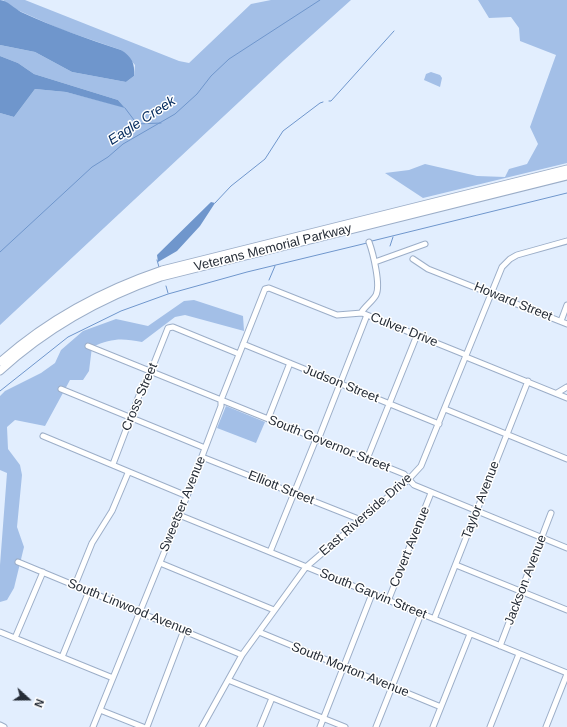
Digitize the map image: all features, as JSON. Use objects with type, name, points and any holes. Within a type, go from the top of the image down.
[{"type":"highway","name":"Veterans Memorial Parkway","points":[[0,362],[34,335],[80,305],[114,288],[160,270],[567,169]]},
{"type":"highway","name":"Veterans Memorial Parkway","points":[[0,371],[42,337],[80,313],[127,290],[161,277],[567,176]]},
{"type":"street","points":[[270,552],[340,384],[364,314],[376,294],[375,262],[369,242]]},
{"type":"street","name":"East Riverside Drive","points":[[202,727],[242,655],[306,568],[409,479],[421,466],[490,294],[506,262],[517,255],[567,242]]},
{"type":"street","points":[[375,262],[425,244]]},
{"type":"street","name":"Howard Street","points":[[412,259],[428,269],[567,324]]},
{"type":"street","name":"Sweetser Avenue","points":[[93,727],[187,496],[221,406],[221,400],[265,289],[269,288],[274,290]]},
{"type":"street","name":"Culver Drive","points":[[274,290],[340,316],[364,314],[567,398]]},
{"type":"street","points":[[561,321],[567,305]]},
{"type":"street","name":"Cross Street","points":[[112,464],[143,385],[151,372],[168,329],[173,326],[239,354]]},
{"type":"street","points":[[367,459],[417,335]]},
{"type":"street","name":"Judson Street","points":[[243,344],[439,424]]},
{"type":"street","name":"South Governor Street","points":[[88,346],[404,474],[414,485],[431,493],[567,548]]},
{"type":"street","points":[[268,419],[290,363]]},
{"type":"street","name":"Taylor Avenue","points":[[434,619],[506,434],[528,382]]},
{"type":"street","points":[[557,394],[567,387]]},
{"type":"street","points":[[61,389],[205,448]]},
{"type":"street","points":[[445,409],[567,460]]},
{"type":"street","points":[[42,436],[112,464],[128,473],[187,496]]},
{"type":"street","name":"Elliott Street","points":[[202,457],[356,518],[358,522]]},
{"type":"street","points":[[75,585],[92,543],[112,512],[128,473]]},
{"type":"street","name":"Covert Avenue","points":[[388,601],[431,493]]},
{"type":"street","name":"Jackson Avenue","points":[[500,646],[552,513]]},
{"type":"street","name":"South Garvin Street","points":[[179,515],[306,568],[567,672]]},
{"type":"street","name":"South Linwood Avenue","points":[[18,562],[242,655]]},
{"type":"street","points":[[160,563],[274,610]]},
{"type":"street","points":[[456,564],[567,610]]},
{"type":"street","points":[[15,638],[42,572]]},
{"type":"street","points":[[62,657],[88,591]]},
{"type":"street","name":"Covert Avenue","points":[[320,727],[372,594]]},
{"type":"street","points":[[376,727],[421,614]]},
{"type":"street","points":[[147,727],[184,630]]},
{"type":"street","points":[[0,632],[113,678]]},
{"type":"street","name":"South Morton Avenue","points":[[259,632],[441,707]]},
{"type":"street","points":[[434,727],[470,634]]},
{"type":"street","points":[[490,727],[519,654]]},
{"type":"street","points":[[546,727],[567,672]]},
{"type":"street","points":[[228,680],[345,727]]},
{"type":"street","points":[[260,727],[272,698]]},
{"type":"street","points":[[100,710],[143,727]]},
{"type":"street","points":[[0,725],[4,727]]},
{"type":"shaded area","points":[[0,0],[3,0],[21,12],[46,23],[121,50],[128,55],[132,61],[134,76],[126,82],[72,72],[35,52],[0,45]]},
{"type":"shaded area","points":[[3,0],[25,0],[179,61],[189,63],[251,4],[271,0],[351,0],[284,60],[0,325],[0,113],[14,117],[35,89],[66,92],[124,107],[118,100],[34,74],[18,63],[0,56],[0,45],[35,52],[72,72],[126,82],[134,76],[135,65],[121,50],[60,29],[15,9]]},
{"type":"shaded area","points":[[478,0],[567,0],[567,163],[423,198],[385,173],[409,170],[425,164],[477,176],[505,177],[509,169],[527,164],[538,144],[530,127],[556,55],[520,41],[519,28],[511,17],[489,18]]},
{"type":"shaded area","points":[[0,56],[18,63],[34,74],[118,100],[125,108],[66,92],[35,89],[14,117],[0,113]]},
{"type":"shaded area","points":[[431,72],[440,75],[442,78],[440,87],[424,80],[426,74]]},
{"type":"shaded area","points":[[211,202],[215,203],[200,226],[177,251],[158,262],[157,255]]},
{"type":"shaded area","points":[[194,300],[243,316],[244,331],[185,315],[175,317],[142,342],[111,340],[99,344],[92,347],[89,371],[83,380],[70,380],[45,426],[15,420],[7,427],[8,449],[20,465],[22,475],[17,527],[24,547],[14,588],[7,600],[0,602],[0,565],[7,473],[0,470],[0,396],[5,391],[41,373],[55,363],[61,350],[83,331],[116,319],[148,326],[184,301]]},
{"type":"shaded area","points":[[226,406],[265,422],[256,443],[217,428]]},
{"type":"waterway","name":"Eagle Creek","points":[[0,252],[92,167],[108,157],[123,144],[175,114],[197,94],[211,76],[229,59],[320,0]]},
{"type":"waterway","points":[[329,101],[331,101],[394,31]]},
{"type":"waterway","points":[[215,203],[231,186],[265,159],[283,131],[323,102]]},
{"type":"waterway","points":[[125,108],[137,124],[161,123]]},
{"type":"waterway","points":[[372,241],[567,193]]},
{"type":"waterway","points":[[390,246],[393,237]]},
{"type":"waterway","points":[[0,391],[68,337],[121,311],[168,294],[247,272],[367,243]]},
{"type":"waterway","points":[[157,260],[159,267]]},
{"type":"waterway","points":[[269,280],[275,266]]},
{"type":"waterway","points":[[166,286],[168,293]]}]
